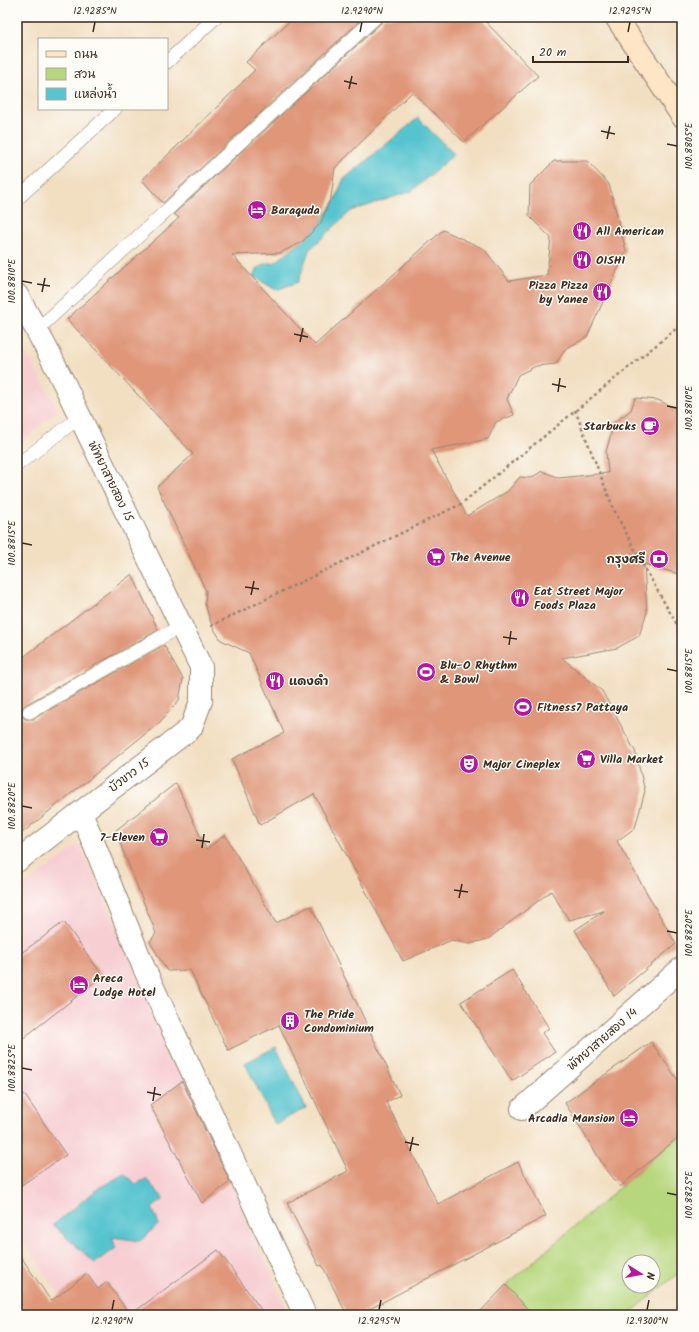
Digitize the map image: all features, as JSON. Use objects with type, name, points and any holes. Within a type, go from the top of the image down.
[{"type":"main road","points":[[616,17],[682,116]]},
{"type":"street","name":"พัทยาสายสอง 15","points":[[17,295],[66,384],[80,417],[202,667]]},
{"type":"street","name":"บัวขาว 15","points":[[17,860],[191,728],[201,701],[202,667]]},
{"type":"street","points":[[81,812],[144,968],[305,1315]]},
{"type":"street","name":"พัทยาสายสอง 14","points":[[522,1110],[682,968]]},
{"type":"lane","points":[[168,61],[216,17]]},
{"type":"lane","points":[[37,330],[376,17]]},
{"type":"lane","points":[[17,199],[115,110]]},
{"type":"lane","points":[[17,466],[80,417]]},
{"type":"lane","points":[[29,712],[181,626]]},
{"type":"path","points":[[212,626],[461,504],[682,324]]},
{"type":"path","points":[[575,410],[614,510],[680,630]]},
{"type":"shaded area","points":[[17,336],[58,410],[17,446]]},
{"type":"shaded area","name":"Areca Lodge Hotel","points":[[80,844],[289,1315],[74,1315],[17,1233],[17,890]]},
{"type":"green space","points":[[682,1134],[682,1270],[661,1288],[661,1254],[621,1254],[621,1294],[653,1294],[628,1315],[533,1315],[506,1285]]},
{"type":"water","points":[[418,118],[454,154],[412,191],[351,211],[309,250],[298,282],[276,290],[253,276],[258,268],[267,263],[274,263],[302,242],[321,223],[336,199],[343,180]]},
{"type":"water","points":[[276,1047],[306,1108],[275,1124],[245,1063]]},
{"type":"water","points":[[124,1174],[136,1184],[146,1179],[164,1199],[152,1208],[159,1224],[140,1241],[112,1237],[116,1248],[95,1263],[53,1225],[99,1188]]},
{"type":"building","points":[[294,17],[364,17],[163,203],[142,180],[255,70],[246,62]]},
{"type":"building","name":"The Avenue","points":[[384,17],[481,17],[538,76],[464,142],[412,92],[335,168],[331,197],[321,223],[302,242],[280,253],[232,255],[315,345],[443,230],[484,249],[509,281],[547,275],[551,238],[529,216],[530,185],[554,161],[587,161],[609,184],[626,251],[587,337],[565,349],[556,364],[536,366],[518,375],[507,399],[514,415],[496,422],[488,439],[431,450],[467,516],[508,491],[520,477],[531,478],[542,471],[559,478],[608,473],[606,452],[614,423],[631,410],[635,398],[658,400],[682,412],[682,575],[644,564],[647,612],[639,636],[617,648],[562,658],[602,691],[635,751],[645,791],[635,828],[617,841],[676,944],[614,996],[575,930],[604,911],[569,920],[551,891],[488,939],[469,944],[452,940],[403,961],[314,794],[260,825],[232,759],[284,733],[249,653],[221,640],[212,626],[205,604],[206,591],[157,487],[193,454],[67,319],[179,218],[174,214],[381,23]]},
{"type":"building","points":[[132,574],[158,630],[25,705],[22,708],[22,716],[25,719],[33,719],[164,645],[183,679],[179,700],[160,722],[17,837],[17,662]]},
{"type":"building","points":[[176,783],[206,849],[225,835],[276,923],[311,906],[400,1095],[386,1102],[438,1204],[518,1162],[546,1216],[358,1315],[347,1315],[322,1265],[319,1266],[287,1203],[348,1171],[279,1025],[228,1050],[190,970],[167,971],[150,942],[156,933],[115,831]]},
{"type":"building","points":[[64,922],[103,976],[17,1043],[17,956]]},
{"type":"building","points":[[512,970],[549,1028],[542,1033],[555,1052],[512,1081],[461,1002]]},
{"type":"building","name":"Arcadia Mansion","points":[[651,1042],[682,1086],[682,1134],[620,1187],[604,1166],[565,1103]]},
{"type":"building","points":[[182,1081],[230,1182],[202,1203],[150,1105]]},
{"type":"building","points":[[17,1084],[66,1155],[17,1188]]},
{"type":"building","points":[[218,1250],[265,1315],[130,1315]]},
{"type":"building","points":[[17,1251],[51,1301],[87,1274],[98,1289],[107,1282],[130,1315],[17,1315]]},
{"type":"building","points":[[506,1285],[533,1315],[477,1315]]},
{"type":"place","name":"Baraquda","points":[[257,210]]},
{"type":"place","name":"All American","points":[[582,231]]},
{"type":"place","name":"OISHI","points":[[582,260]]},
{"type":"place","name":"Pizza Pizza by Yanee","points":[[602,292]]},
{"type":"place","name":"Starbucks","points":[[650,426]]},
{"type":"place","name":"The Avenue","points":[[436,557]]},
{"type":"place","name":"กรุงศรี","points":[[659,559]]},
{"type":"place","name":"Eat Street Major Foods Plaza","points":[[520,598]]},
{"type":"place","name":"Blu-O Rhythm & Bowl","points":[[426,672]]},
{"type":"place","name":"แดงดำ","points":[[275,681]]},
{"type":"place","name":"Fitness7 Pattaya","points":[[523,707]]},
{"type":"place","name":"Villa Market","points":[[586,759]]},
{"type":"place","name":"Major Cineplex","points":[[469,764]]},
{"type":"place","name":"7-Eleven","points":[[159,837]]},
{"type":"place","name":"Areca Lodge Hotel","points":[[79,985]]},
{"type":"place","name":"The Pride Condominium","points":[[290,1021]]},
{"type":"place","name":"Arcadia Mansion","points":[[629,1118]]}]
